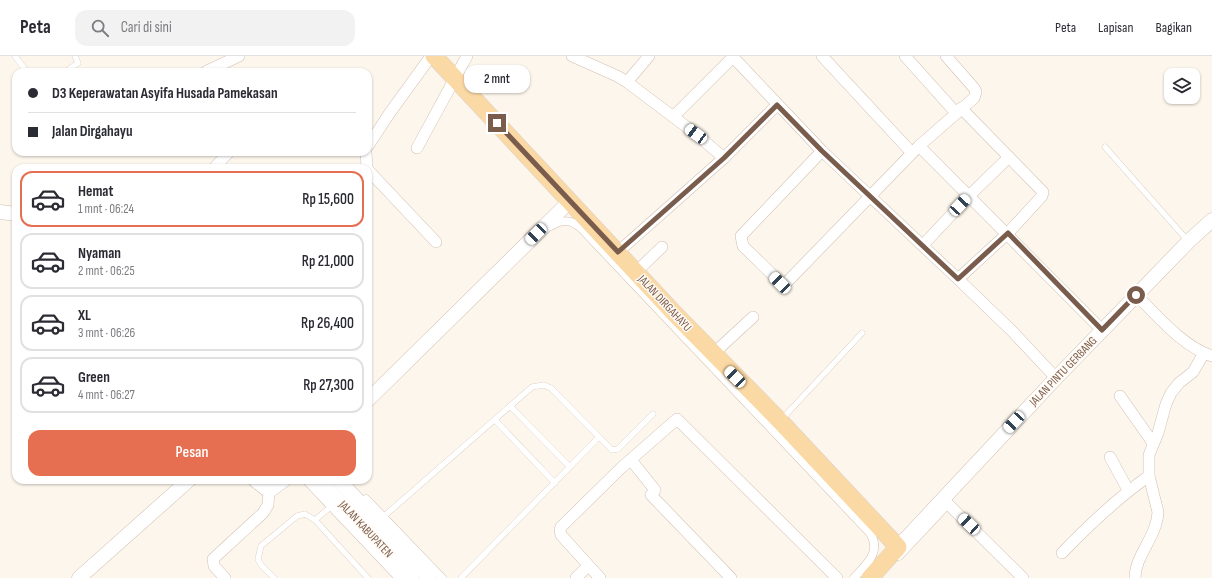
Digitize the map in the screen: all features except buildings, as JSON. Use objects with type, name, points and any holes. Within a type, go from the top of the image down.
[{"type":"main road","name":"JALAN DIRGAHAYU","points":[[432,56],[455,78],[713,354],[780,421],[898,547]]},
{"type":"main road","name":"JALAN PINTU GERBANG","points":[[870,578],[898,547]]},
{"type":"street","points":[[215,68],[239,56]]},
{"type":"street","points":[[372,140],[388,114],[432,56]]},
{"type":"street","points":[[418,148],[467,56]]},
{"type":"street","points":[[572,56],[627,82],[724,158]]},
{"type":"street","points":[[627,82],[649,56]]},
{"type":"street","points":[[673,117],[733,56],[777,105],[822,151],[923,245],[1012,332],[1056,378]]},
{"type":"street","points":[[822,56],[916,149],[970,195],[1102,330]]},
{"type":"street","points":[[905,56],[959,111],[1009,157],[1043,192],[1042,196],[1008,233],[958,279]]},
{"type":"street","points":[[822,151],[741,236],[743,246],[780,283],[784,284],[787,282],[916,149],[974,98],[976,92],[974,88],[949,57]]},
{"type":"street","points":[[618,252],[724,158],[777,105]]},
{"type":"street","points":[[218,164],[226,156]]},
{"type":"street","points":[[923,245],[970,195],[1009,157]]},
{"type":"street","points":[[372,173],[436,242]]},
{"type":"street","points":[[372,396],[570,201]]},
{"type":"street","points":[[372,402],[462,316],[550,227],[564,220],[575,223],[595,242],[870,533],[874,544],[872,557],[854,578]]},
{"type":"street","name":"JALAN PINTU GERBANG","points":[[898,547],[945,502],[1056,378],[1188,241],[1210,227]]},
{"type":"street","points":[[636,272],[662,247]]},
{"type":"street","points":[[1135,578],[1135,571],[1151,538],[1158,518],[1158,512],[1148,476],[1148,463],[1153,443],[1158,433],[1166,404],[1171,393],[1179,383],[1193,372],[1208,355],[1186,342],[1136,295]]},
{"type":"street","points":[[713,354],[753,317]]},
{"type":"street","points":[[1120,396],[1153,443]]},
{"type":"street","points":[[600,578],[561,535],[560,530],[631,460],[677,419],[837,578]]},
{"type":"street","points":[[1110,457],[1128,490]]},
{"type":"street","points":[[631,460],[655,490],[651,495],[731,578]]},
{"type":"street","points":[[1062,553],[1085,529],[1128,490],[1148,476]]},
{"type":"street","points":[[81,578],[186,484]]},
{"type":"street","points":[[260,484],[269,491]]},
{"type":"street","points":[[225,578],[214,566],[213,559],[263,513],[268,505],[269,491],[279,484]]},
{"type":"street","points":[[319,484],[341,491],[399,578]]},
{"type":"street","name":"JALAN KABUPATEN","points":[[328,484],[341,491],[376,523],[429,578]]},
{"type":"street","points":[[878,578],[945,502],[1023,578]]},
{"type":"street","points":[[376,523],[442,578]]},
{"type":"street","name":"JALAN KABUPATEN","points":[[376,523],[412,578]]},
{"type":"street","points":[[576,578],[588,566]]},
{"type":"lane","points":[[15,56],[25,68]]},
{"type":"lane","points":[[71,68],[78,63],[75,56]]},
{"type":"lane","points":[[1105,147],[1188,241]]},
{"type":"lane","points":[[780,421],[862,333]]},
{"type":"lane","points":[[376,523],[532,387],[544,385],[551,388],[612,450],[618,449],[653,414]]},
{"type":"lane","points":[[510,406],[570,467]]},
{"type":"lane","points":[[495,420],[555,483]]},
{"type":"lane","points":[[461,578],[599,437]]},
{"type":"lane","points":[[315,520],[341,491]]},
{"type":"lane","points":[[274,578],[261,565],[258,559],[261,546],[297,516],[305,514],[315,520],[368,578]]},
{"type":"route","points":[[497,123],[618,252],[724,158],[777,105],[822,151],[958,279],[1008,233],[1102,330],[1136,295]]}]
